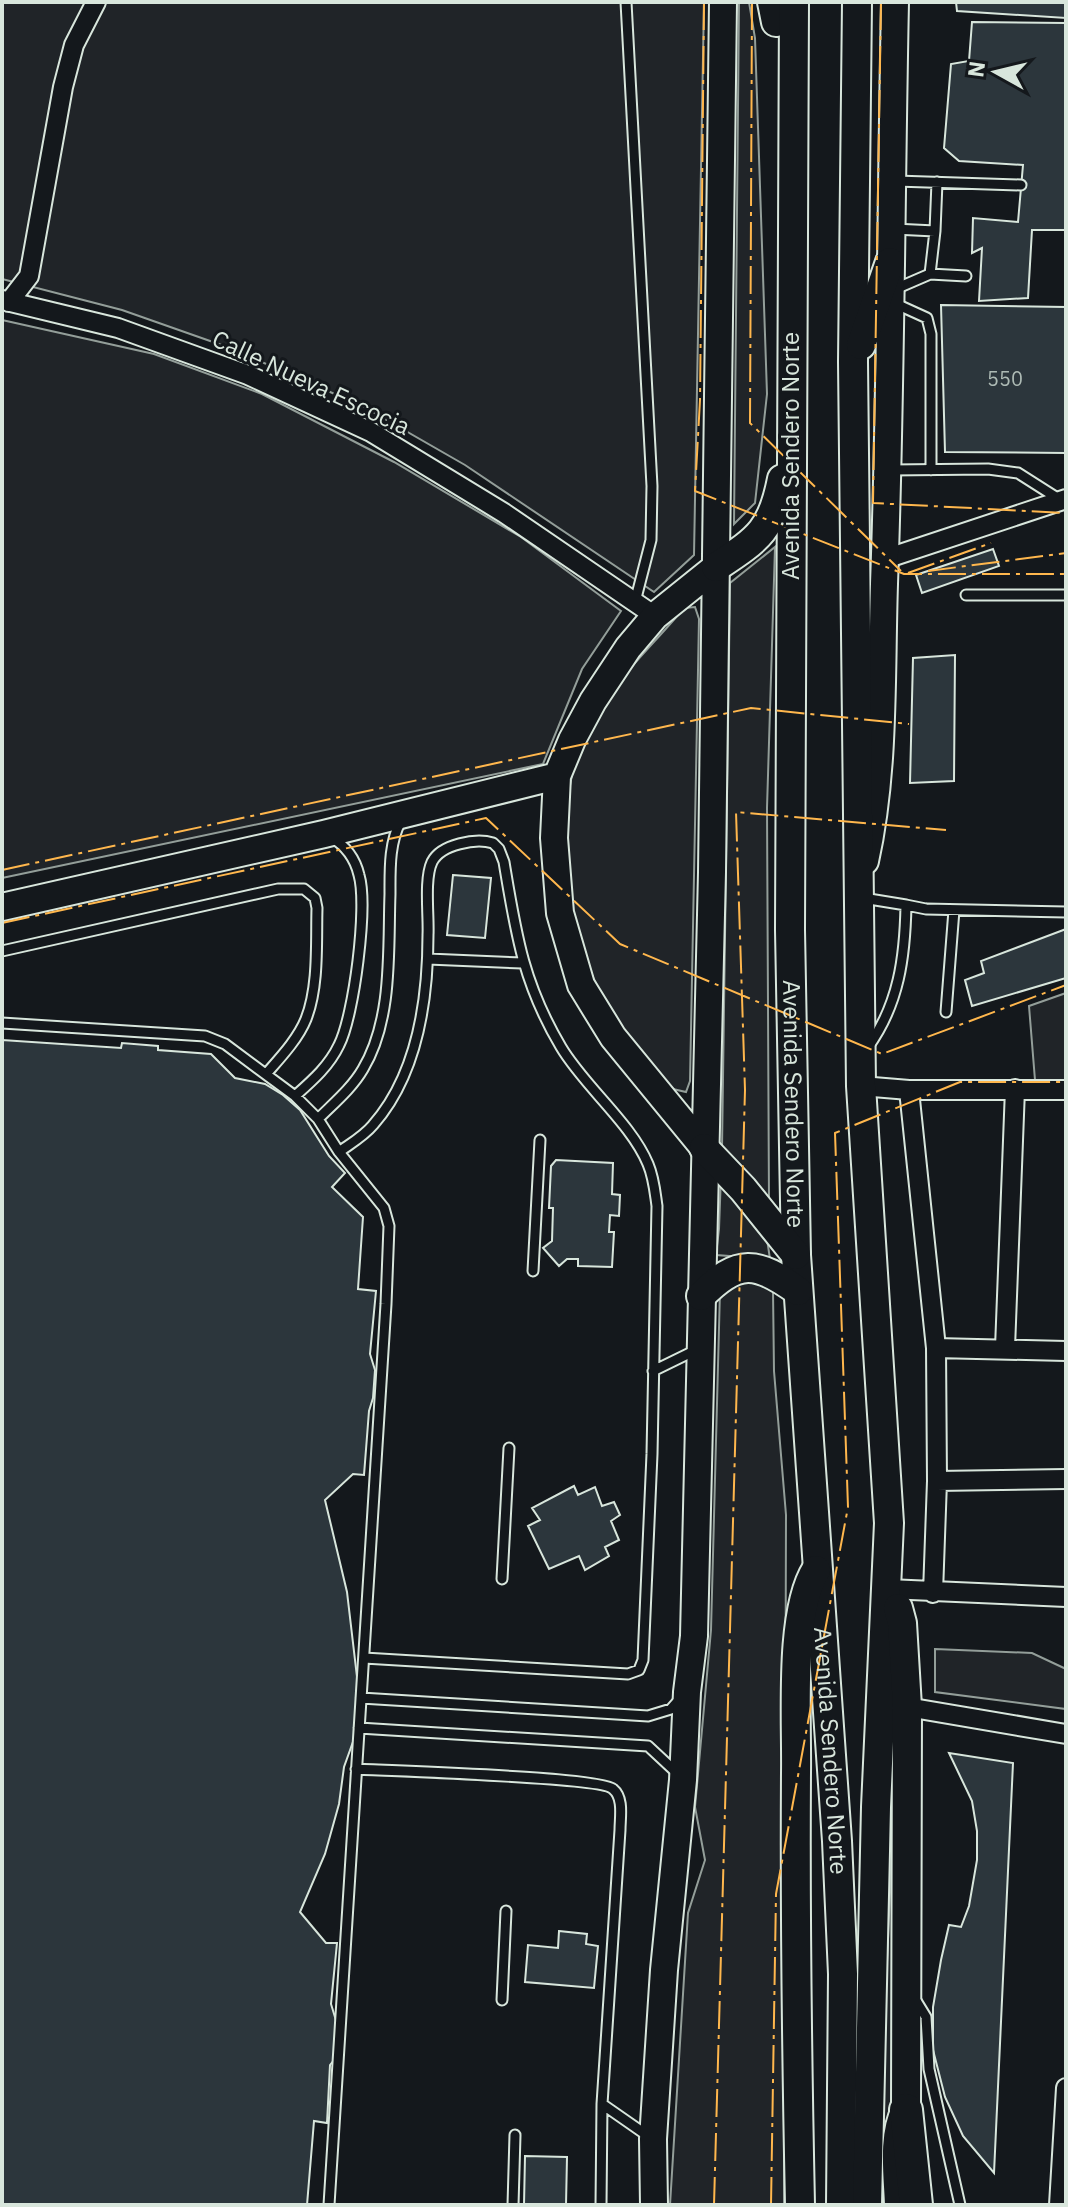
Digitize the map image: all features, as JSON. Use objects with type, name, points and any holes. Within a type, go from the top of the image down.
[{"type":"highway","points":[[906,2110],[916,2205]]},
{"type":"main road","points":[[840,2],[836,279],[853,365]]},
{"type":"main road","name":"Avenida Sendero Norte","points":[[857,2],[853,365],[861,1086],[889,1523],[876,1807],[867,2205]]},
{"type":"main road","points":[[856,72],[873,2]]},
{"type":"main road","name":"Avenida Sendero Norte","points":[[780,7],[793,79],[790,930],[796,1255],[837,1841],[843,1974],[841,2205]]},
{"type":"main road","points":[[853,365],[890,262]]},
{"type":"main road","points":[[716,567],[749,545],[770,520],[782,479],[791,379]]},
{"type":"main road","points":[[704,1148],[743,1189],[796,1255]]},
{"type":"main road","points":[[701,1296],[719,1277],[741,1267],[758,1268],[777,1276],[798,1291]]},
{"type":"main road","points":[[800,2205],[794,1952],[797,1693],[801,1607],[807,1583],[819,1566]]},
{"type":"main road","points":[[888,1590],[902,1623],[907,1707],[906,2110],[898,2138],[899,2205]]},
{"type":"street","points":[[6,301],[29,276],[63,87],[74,45],[96,2]]},
{"type":"street","points":[[654,2205],[653,2139],[664,1970],[694,1636],[712,872],[723,2]]},
{"type":"street","points":[[858,894],[873,824],[885,559],[895,2]]},
{"type":"street","name":"Calle Nueva Escocia","points":[[6,301],[147,338],[248,375],[371,432],[504,513],[645,609]]},
{"type":"street","points":[[885,559],[1064,500]]},
{"type":"street","points":[[704,1148],[613,1037],[581,985],[560,913],[554,838],[557,776],[572,740],[628,648],[645,609],[716,567]]},
{"type":"street","points":[[2,907],[324,834],[557,776]]},
{"type":"street","points":[[861,1086],[909,1090],[1066,1090]]},
{"type":"street","points":[[1005,1348],[1015,1089]]},
{"type":"street","points":[[909,1090],[936,1348],[937,1481],[933,1593]]},
{"type":"street","points":[[936,1348],[1066,1351]]},
{"type":"street","points":[[937,1481],[1066,1479]]},
{"type":"street","points":[[888,1590],[1066,1597]]},
{"type":"street","points":[[907,1707],[1066,1734]]},
{"type":"street","points":[[1059,2205],[1066,2088]]},
{"type":"lane","points":[[626,2],[652,486],[645,609]]},
{"type":"lane","points":[[891,181],[1021,185]]},
{"type":"lane","points":[[930,274],[937,182]]},
{"type":"lane","points":[[891,229],[935,231]]},
{"type":"lane","points":[[890,296],[930,274],[966,276]]},
{"type":"lane","points":[[890,296],[927,318],[931,334],[931,470]]},
{"type":"lane","points":[[886,470],[988,469],[1018,473],[1064,500]]},
{"type":"lane","points":[[966,595],[1066,595]]},
{"type":"lane","points":[[318,1119],[354,1082],[372,1050],[384,1003],[394,838],[398,825],[412,811]]},
{"type":"lane","points":[[295,1096],[321,1073],[339,1046],[350,1018],[357,969],[362,886],[359,872],[345,847],[324,834]]},
{"type":"lane","points":[[339,1152],[372,1127],[398,1087],[421,1017],[428,959],[430,866],[441,851],[484,841],[496,845],[502,856],[522,963],[536,1002],[562,1050],[639,1147],[654,1181],[657,1206],[643,1660],[639,1670],[628,1674],[364,1658]]},
{"type":"lane","points":[[2,951],[278,889],[304,889],[315,898],[317,908],[314,976],[309,1006],[302,1026],[266,1074]]},
{"type":"lane","points":[[858,894],[906,905],[954,910],[1066,912]]},
{"type":"lane","points":[[862,1056],[891,1008],[900,980],[906,905]]},
{"type":"lane","points":[[946,1012],[954,910]]},
{"type":"lane","points":[[428,959],[522,963]]},
{"type":"lane","points":[[2,1023],[205,1036],[225,1044],[295,1096],[318,1119],[339,1152],[384,1208],[389,1226],[329,2205]]},
{"type":"lane","points":[[533,1271],[540,1140]]},
{"type":"lane","points":[[653,1371],[701,1348]]},
{"type":"lane","points":[[502,1579],[509,1448]]},
{"type":"lane","points":[[361,1698],[648,1716],[671,1709],[687,1692]]},
{"type":"lane","points":[[359,1728],[648,1746],[683,1780]]},
{"type":"lane","points":[[356,1769],[567,1780],[604,1783],[614,1789],[620,1800],[620,1830],[602,2104],[601,2205]]},
{"type":"lane","points":[[502,2000],[506,1911]]},
{"type":"lane","points":[[906,1988],[926,2017],[929,2069],[960,2205]]},
{"type":"lane","points":[[602,2104],[653,2139]]},
{"type":"lane","points":[[513,2205],[515,2135]]},
{"type":"shaded area","points":[[2,2],[704,2],[694,555],[654,592],[465,465],[362,406],[230,348],[122,310],[2,279]]},
{"type":"shaded area","points":[[739,2],[749,2],[755,38],[767,394],[755,503],[734,524]]},
{"type":"shaded area","points":[[2,320],[154,354],[262,394],[394,462],[521,537],[621,611],[582,669],[543,764],[2,878]]},
{"type":"shaded area","points":[[775,547],[767,808],[769,1204],[722,1149],[730,583]]},
{"type":"shaded area","points":[[695,607],[699,619],[690,1081],[686,1092],[673,1089],[641,1052],[612,1013],[594,979],[580,942],[570,901],[566,817],[572,777],[583,739],[601,705],[684,608]]},
{"type":"shaded area","points":[[1066,993],[1066,1080],[1035,1080],[1029,1006]]},
{"type":"shaded area","points":[[721,1175],[767,1239],[770,1259],[716,1255]]},
{"type":"shaded area","points":[[738,1278],[758,1279],[773,1291],[774,1371],[786,1515],[784,2205],[670,2205],[688,1913],[705,1860],[695,1807],[711,1630],[720,1290]]},
{"type":"shaded area","points":[[935,1649],[1032,1653],[1066,1669],[1066,1709],[935,1692]]},
{"type":"shaded area","points":[[897,1731],[895,2205],[883,2205],[884,2031]]},
{"type":"building","points":[[956,2],[1066,2],[1066,18],[957,11]]},
{"type":"building","points":[[972,22],[1066,23],[1066,230],[1032,230],[1028,298],[979,301],[982,248],[972,253],[973,218],[1018,222],[1023,165],[959,161],[944,148],[951,64],[969,61]]},
{"type":"building","points":[[941,305],[1066,307],[1066,453],[945,452]]},
{"type":"building","points":[[993,549],[999,566],[922,593],[916,575]]},
{"type":"building","points":[[955,655],[954,781],[910,783],[913,658]]},
{"type":"building","points":[[453,875],[491,878],[485,938],[447,935]]},
{"type":"building","points":[[1066,929],[1066,978],[972,1006],[965,980],[984,973],[981,961]]},
{"type":"building","points":[[2,1040],[121,1048],[122,1043],[158,1046],[158,1050],[211,1054],[235,1078],[265,1084],[300,1110],[329,1156],[345,1173],[332,1187],[363,1217],[358,1289],[376,1291],[370,1354],[375,1370],[364,1475],[353,1474],[325,1500],[347,1592],[357,1677],[354,1739],[344,1767],[339,1804],[325,1854],[300,1912],[326,1943],[337,1943],[331,2004],[338,2027],[334,2060],[330,2065],[327,2123],[314,2121],[307,2205],[2,2205]]},
{"type":"building","points":[[556,1160],[613,1163],[612,1194],[620,1195],[619,1216],[610,1215],[609,1232],[614,1232],[612,1267],[578,1266],[578,1259],[567,1259],[559,1266],[543,1248],[552,1241],[553,1208],[549,1208],[551,1166]]},
{"type":"building","points":[[574,1486],[578,1495],[595,1487],[602,1506],[614,1502],[620,1515],[611,1521],[619,1540],[605,1547],[609,1556],[585,1570],[579,1556],[549,1569],[528,1526],[540,1520],[532,1508]]},
{"type":"building","points":[[949,1753],[1013,1763],[994,2173],[963,2136],[945,2097],[933,2050],[933,2007],[949,1925],[961,1927],[969,1906],[977,1860],[977,1831],[972,1801]]},
{"type":"building","points":[[559,1931],[587,1934],[586,1944],[598,1946],[594,1988],[525,1982],[528,1945],[558,1948]]},
{"type":"building","points":[[525,2156],[567,2157],[566,2205],[524,2205]]},
{"type":"power","points":[[704,2],[700,400],[695,491],[904,574],[1066,574]]},
{"type":"power","points":[[752,2],[750,423],[901,571]]},
{"type":"power","points":[[881,2],[873,503],[1066,513]]},
{"type":"power","points":[[908,573],[991,543]]},
{"type":"power","points":[[928,571],[1066,553]]},
{"type":"power","points":[[2,870],[751,708],[909,724]]},
{"type":"power","points":[[714,2205],[745,1090],[736,812],[946,830]]},
{"type":"power","points":[[2,923],[486,818],[620,944],[882,1054],[1066,985]]},
{"type":"power","points":[[771,2205],[776,1894],[848,1507],[835,1133],[960,1082],[1066,1082]]}]
